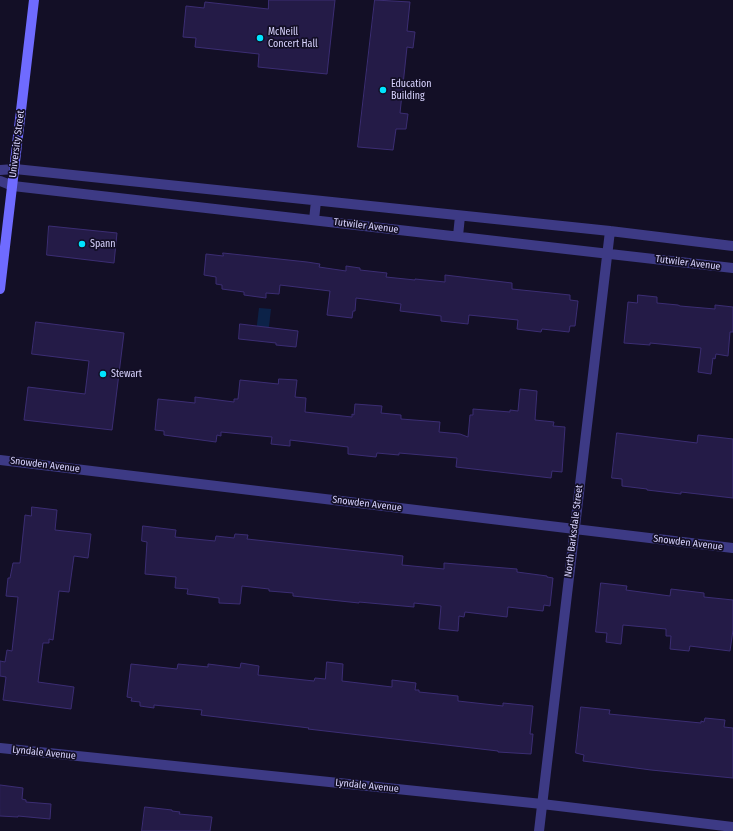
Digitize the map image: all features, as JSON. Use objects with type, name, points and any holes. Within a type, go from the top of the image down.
[{"type":"main road","name":"University Street","points":[[0,289],[34,0]]},
{"type":"street","name":"Tutwiler Avenue","points":[[0,170],[15,169],[733,246]]},
{"type":"street","name":"Tutwiler Avenue","points":[[0,182],[13,186],[733,268]]},
{"type":"street","points":[[314,220],[316,201]]},
{"type":"street","points":[[458,236],[460,216]]},
{"type":"street","name":"North Barksdale Street","points":[[539,831],[610,232]]},
{"type":"street","name":"Snowden Avenue","points":[[0,460],[733,548]]},
{"type":"street","name":"Lyndale Avenue","points":[[0,748],[542,804],[733,826]]},
{"type":"water","points":[[259,308],[271,309],[268,335],[256,333]]},
{"type":"building","name":"McNeill Concert Hall","points":[[269,0],[335,0],[327,74],[258,67],[259,54],[195,47],[196,38],[183,37],[186,6],[204,8],[205,2],[268,9]]},
{"type":"building","name":"Education Building","points":[[375,0],[410,2],[407,31],[415,32],[413,48],[407,47],[400,113],[408,114],[406,129],[396,129],[393,150],[358,147]]},
{"type":"building","name":"Spann","points":[[49,226],[117,233],[114,263],[47,255]]},
{"type":"building","points":[[223,253],[307,262],[320,264],[319,267],[346,271],[346,266],[360,268],[360,270],[387,273],[386,277],[445,282],[445,275],[512,283],[512,289],[570,295],[570,300],[578,301],[575,326],[570,326],[569,332],[542,329],[541,332],[517,329],[518,320],[469,315],[468,324],[441,321],[441,316],[400,311],[401,304],[356,298],[355,311],[353,311],[352,318],[327,315],[330,291],[280,285],[279,294],[266,293],[266,298],[244,295],[244,292],[222,289],[222,285],[216,284],[216,277],[204,275],[206,254],[223,256]]},
{"type":"building","points":[[638,295],[657,297],[657,303],[680,306],[715,309],[715,305],[733,307],[733,332],[730,332],[728,356],[716,354],[715,359],[713,358],[711,374],[698,372],[701,348],[650,343],[650,345],[624,343],[628,302],[637,303]]},
{"type":"building","name":"Stewart","points":[[36,322],[124,333],[112,430],[24,420],[28,387],[85,394],[89,361],[32,354]]},
{"type":"building","points":[[240,324],[298,331],[296,347],[239,339]]},
{"type":"building","points":[[279,379],[297,380],[295,397],[306,398],[305,412],[352,417],[352,414],[354,415],[355,404],[382,406],[381,413],[401,415],[401,419],[440,422],[439,432],[460,434],[468,437],[470,415],[473,415],[473,409],[510,412],[510,410],[518,411],[520,389],[537,391],[535,420],[554,422],[553,426],[565,427],[562,472],[552,471],[551,478],[456,467],[457,458],[399,453],[399,455],[377,453],[376,457],[348,454],[348,447],[290,440],[290,446],[271,444],[272,437],[221,432],[221,436],[217,435],[216,442],[164,435],[164,431],[155,430],[158,399],[195,403],[195,397],[234,402],[234,399],[238,399],[240,380],[278,384]]},
{"type":"building","points":[[617,433],[697,443],[698,435],[733,439],[733,498],[681,492],[681,494],[622,486],[622,479],[612,478]]},
{"type":"building","points":[[32,507],[57,510],[55,530],[91,534],[88,558],[74,556],[69,592],[59,591],[53,640],[49,639],[49,643],[43,643],[38,682],[74,687],[71,709],[3,700],[6,677],[0,676],[0,661],[5,662],[7,650],[12,651],[18,597],[6,596],[8,578],[10,578],[13,563],[20,563],[25,515],[31,516]]},
{"type":"building","points":[[143,526],[176,530],[175,537],[215,541],[216,536],[234,538],[235,534],[248,535],[247,539],[403,556],[402,565],[444,569],[444,563],[517,569],[517,572],[553,578],[550,606],[544,605],[543,611],[508,607],[507,617],[465,612],[464,617],[459,616],[458,631],[439,629],[441,606],[414,603],[414,607],[359,603],[293,596],[293,593],[269,591],[269,589],[242,586],[240,604],[219,603],[219,598],[187,594],[188,589],[175,588],[176,577],[145,574],[147,542],[142,541]]},
{"type":"building","points":[[601,583],[627,586],[626,590],[670,596],[671,589],[704,593],[704,597],[733,600],[733,630],[730,651],[690,646],[689,651],[670,649],[671,636],[666,636],[666,629],[623,625],[621,644],[606,642],[607,633],[596,632]]},
{"type":"building","points":[[327,662],[343,664],[342,681],[392,687],[392,680],[416,683],[415,690],[419,690],[419,692],[458,696],[458,701],[503,706],[503,703],[533,706],[530,734],[533,734],[531,754],[498,752],[201,715],[202,710],[154,705],[154,708],[140,706],[140,702],[131,701],[132,698],[127,697],[131,664],[177,669],[178,664],[208,667],[208,664],[240,668],[241,663],[259,666],[258,675],[314,681],[315,678],[325,679]]},
{"type":"building","points":[[581,707],[610,710],[609,714],[701,723],[701,721],[704,722],[705,718],[725,720],[724,727],[733,728],[733,778],[651,770],[583,761],[584,755],[576,753]]},
{"type":"building","points":[[0,785],[23,788],[22,799],[26,800],[26,802],[51,804],[50,819],[0,816]]},
{"type":"building","points":[[145,807],[172,810],[180,812],[179,814],[212,817],[210,831],[142,831]]},
{"type":"place","name":"McNeill Concert Hall","points":[[260,38]]},
{"type":"place","name":"Education Building","points":[[383,90]]},
{"type":"place","name":"Spann","points":[[82,244]]},
{"type":"place","name":"Stewart","points":[[103,374]]}]
